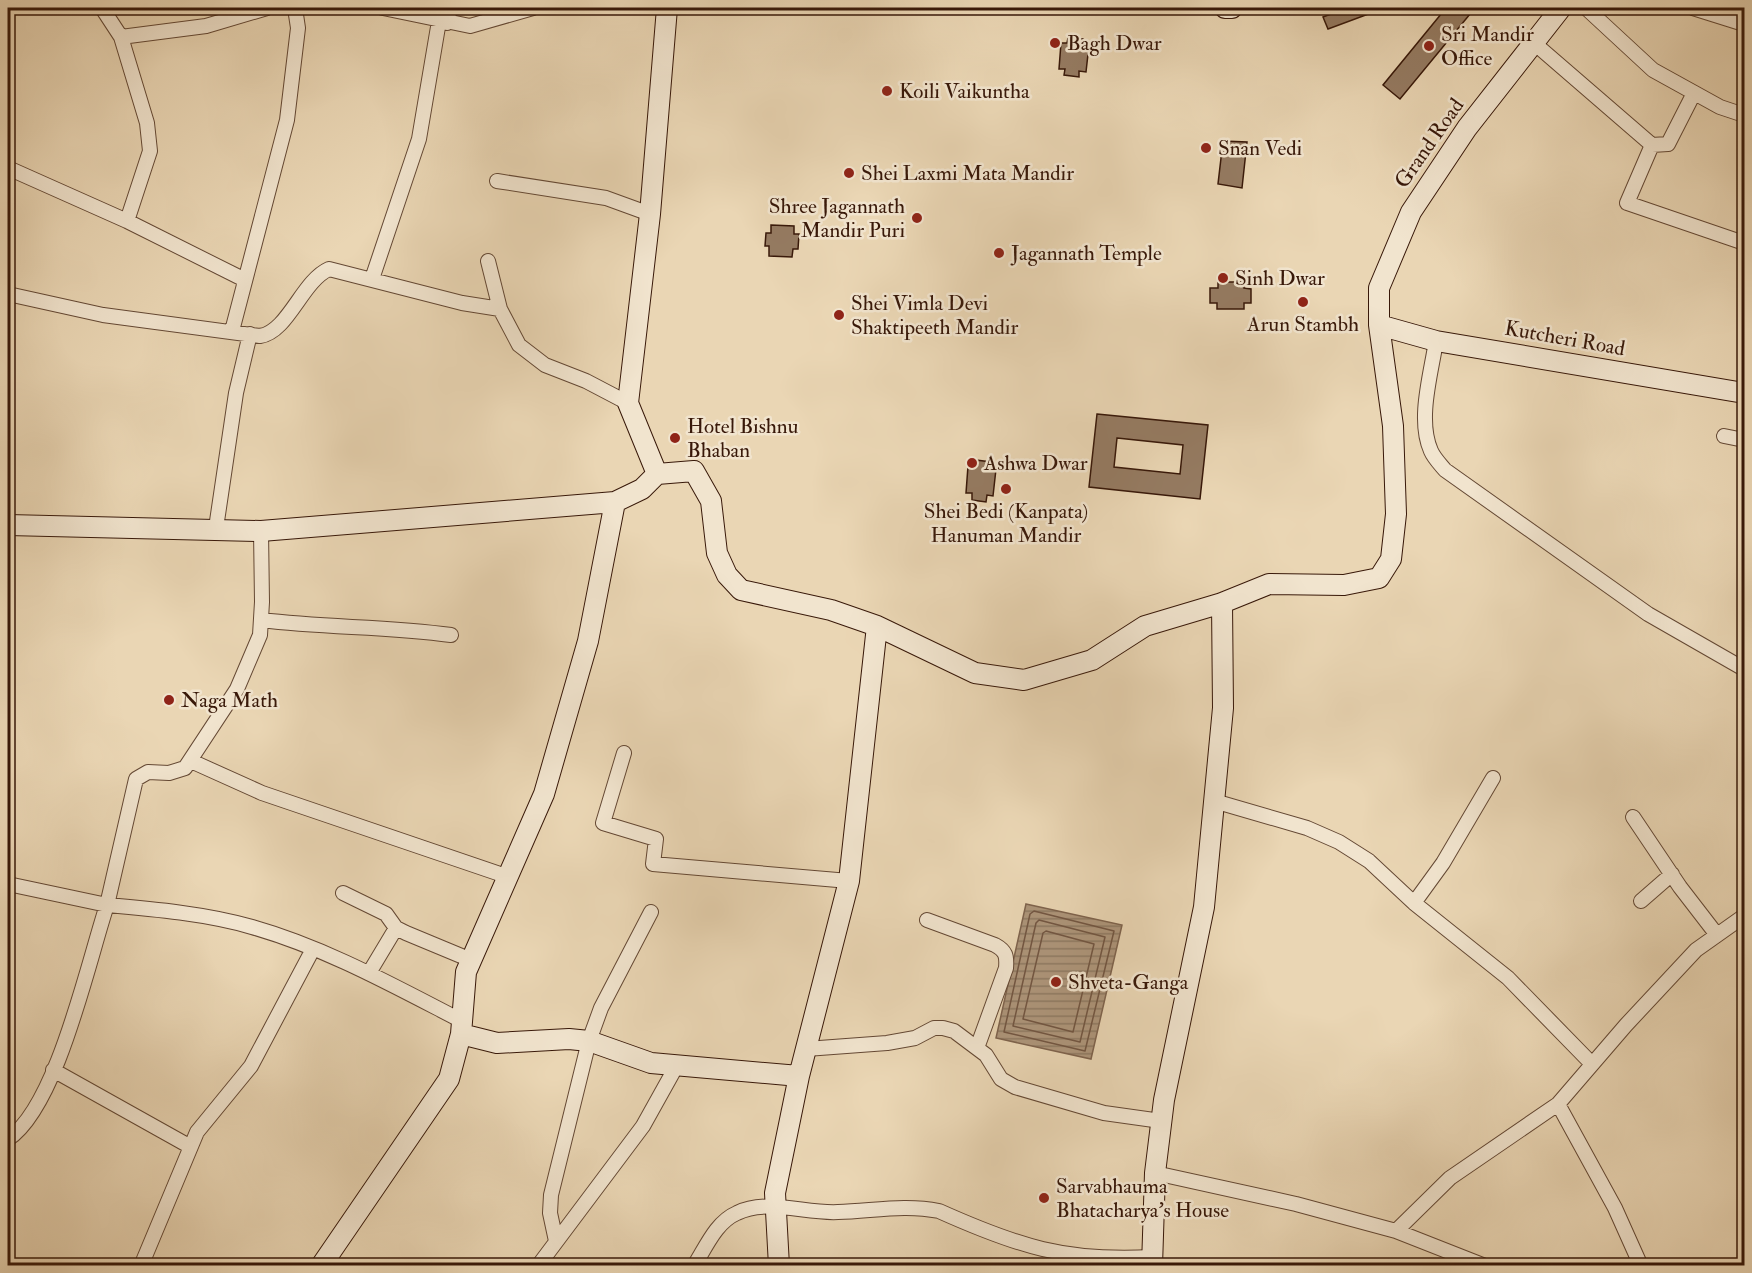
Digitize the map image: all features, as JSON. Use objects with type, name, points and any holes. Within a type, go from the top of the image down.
[{"type":"main road","points":[[8,525],[216,528],[261,531],[615,502],[642,489],[657,474],[628,403],[650,214],[667,8]]},
{"type":"main road","points":[[1225,8],[1232,8]]},
{"type":"main road","name":"Grand Road","points":[[657,474],[694,471],[711,501],[717,554],[727,575],[741,590],[831,610],[877,626],[975,674],[1024,680],[1092,660],[1145,626],[1222,603],[1269,584],[1344,585],[1379,578],[1391,559],[1396,514],[1393,426],[1379,325],[1378,288],[1411,212],[1467,128],[1562,8]]},
{"type":"main road","name":"Kutcheri Road","points":[[1379,325],[1436,341],[1744,393]]},
{"type":"main road","points":[[321,1266],[449,1079],[461,1027],[466,972],[544,794],[588,641],[615,502]]},
{"type":"main road","points":[[1152,1262],[1155,1173],[1161,1121],[1204,907],[1223,708],[1222,603]]},
{"type":"main road","points":[[779,1266],[775,1192],[799,1076],[849,881],[877,626]]},
{"type":"main road","points":[[461,1027],[497,1043],[569,1039],[589,1041],[651,1063],[799,1076]]},
{"type":"street","points":[[102,8],[120,37],[147,123],[150,151],[127,221]]},
{"type":"street","points":[[120,37],[206,26],[267,8]]},
{"type":"street","points":[[232,331],[287,120],[298,28],[295,8]]},
{"type":"street","points":[[383,8],[470,26],[533,8]]},
{"type":"street","points":[[372,279],[419,139],[443,22],[450,8]]},
{"type":"street","points":[[1586,8],[1653,70],[1720,108],[1744,116]]},
{"type":"street","points":[[1693,8],[1744,24]]},
{"type":"street","points":[[1534,43],[1652,145],[1668,144],[1694,93]]},
{"type":"street","points":[[1652,145],[1627,203],[1744,243]]},
{"type":"street","points":[[8,168],[127,221],[245,280]]},
{"type":"street","points":[[497,180],[606,198],[650,214]]},
{"type":"street","points":[[488,261],[500,309],[519,345],[545,365],[586,381],[628,403]]},
{"type":"street","points":[[8,294],[103,315],[267,335],[274,330],[323,272],[337,269],[462,303],[500,309]]},
{"type":"street","points":[[216,528],[236,393],[250,334]]},
{"type":"street","points":[[1436,341],[1426,412],[1427,438],[1431,453],[1445,470],[1648,614],[1744,669]]},
{"type":"street","points":[[1724,436],[1744,440]]},
{"type":"street","points":[[8,1139],[29,1117],[53,1070],[84,985],[107,905],[136,778],[148,772],[179,772],[191,761],[237,689],[256,649],[262,620],[261,531]]},
{"type":"street","points":[[262,620],[315,627],[417,630],[451,635]]},
{"type":"street","points":[[624,753],[603,823],[656,839],[653,864],[849,881]]},
{"type":"street","points":[[191,761],[262,793],[509,877]]},
{"type":"street","points":[[1414,903],[1443,863],[1493,778]]},
{"type":"street","points":[[1214,801],[1307,828],[1339,842],[1369,861],[1414,903],[1508,978],[1592,1064]]},
{"type":"street","points":[[1633,817],[1718,935]]},
{"type":"street","points":[[1641,901],[1672,874]]},
{"type":"street","points":[[8,884],[107,905],[162,910],[250,926],[369,973],[461,1027]]},
{"type":"street","points":[[344,893],[386,914],[396,928],[471,960]]},
{"type":"street","points":[[556,1241],[550,1213],[551,1195],[589,1041],[602,1008],[651,912]]},
{"type":"street","points":[[1396,1231],[1450,1178],[1558,1104],[1696,950],[1744,916]]},
{"type":"street","points":[[927,920],[1004,950],[1007,957],[1006,968],[977,1048]]},
{"type":"street","points":[[369,973],[396,928]]},
{"type":"street","points":[[141,1266],[189,1146],[206,1119],[251,1066],[313,949]]},
{"type":"street","points":[[806,1049],[887,1043],[915,1038],[934,1028],[954,1031],[986,1055],[1000,1079],[1015,1087],[1104,1113],[1161,1121]]},
{"type":"street","points":[[538,1266],[643,1126],[677,1065]]},
{"type":"street","points":[[53,1070],[189,1146]]},
{"type":"street","points":[[1558,1104],[1615,1208],[1641,1266]]},
{"type":"street","points":[[1155,1173],[1296,1204],[1396,1231],[1485,1266]]},
{"type":"street","points":[[693,1266],[721,1224],[729,1216],[753,1208],[775,1207],[807,1212],[899,1207],[924,1208],[939,1211],[1028,1247],[1072,1257],[1152,1262]]},
{"type":"water","points":[[1026,904],[1122,925],[1091,1059],[996,1038]]},
{"type":"building","points":[[1329,8],[1382,9],[1328,29],[1323,17],[1331,14]]},
{"type":"building","name":"Sri Mandir Office","points":[[1446,8],[1475,8],[1400,99],[1383,85]]},
{"type":"building","points":[[1068,38],[1083,39],[1083,45],[1089,45],[1086,72],[1079,71],[1079,77],[1064,75],[1065,69],[1059,69],[1061,43],[1067,43]]},
{"type":"building","points":[[1223,141],[1247,142],[1242,188],[1218,184]]},
{"type":"building","points":[[771,225],[794,226],[794,234],[799,234],[798,249],[793,249],[792,257],[769,256],[769,246],[765,246],[766,233],[771,233]]},
{"type":"building","points":[[1218,282],[1244,282],[1244,288],[1251,289],[1251,303],[1244,303],[1244,309],[1217,309],[1217,303],[1210,303],[1210,288],[1218,288]]},
{"type":"building","points":[[1097,414],[1208,425],[1200,499],[1089,487]],"holes":[[[1117,438],[1183,445],[1180,474],[1114,467]]]},
{"type":"building","points":[[976,460],[991,462],[990,469],[996,469],[993,496],[987,495],[986,502],[972,500],[972,493],[966,493],[968,466],[975,467]]},
{"type":"place","name":"Bagh Dwar","points":[[1055,43]]},
{"type":"place","name":"Sri Mandir Office","points":[[1429,46]]},
{"type":"place","name":"Koili Vaikuntha","points":[[887,91]]},
{"type":"place","name":"Snan Vedi","points":[[1206,148]]},
{"type":"place","name":"Shei Laxmi Mata Mandir","points":[[849,173]]},
{"type":"place","name":"Shree Jagannath Mandir Puri","points":[[917,218]]},
{"type":"place","name":"Jagannath Temple","points":[[999,253]]},
{"type":"place","name":"Sinh Dwar","points":[[1223,278]]},
{"type":"place","name":"Arun Stambh","points":[[1303,302]]},
{"type":"place","name":"Shei Vimla Devi Shaktipeeth Mandir","points":[[839,315]]},
{"type":"place","name":"Hotel Bishnu Bhaban","points":[[675,438]]},
{"type":"place","name":"Ashwa Dwar","points":[[972,463]]},
{"type":"place","name":"Shei Bedi (Kanpata) Hanuman Mandir","points":[[1006,489]]},
{"type":"place","name":"Naga Math","points":[[169,700]]},
{"type":"place","name":"Shveta-Ganga","points":[[1056,982]]},
{"type":"place","name":"Sarvabhauma Bhatacharya's House","points":[[1044,1198]]}]
